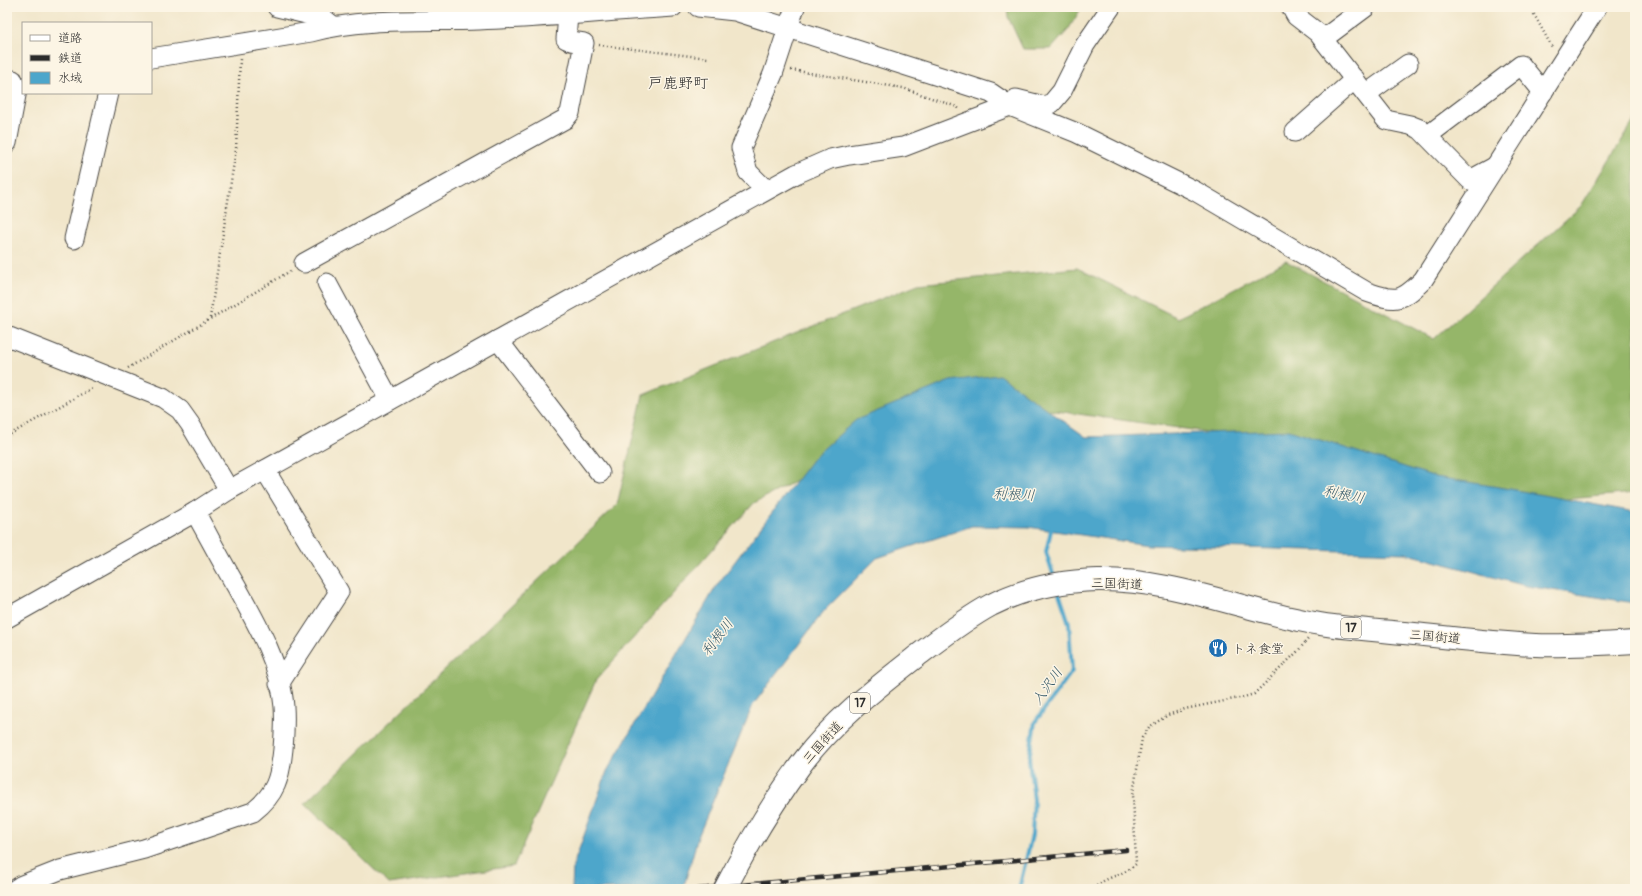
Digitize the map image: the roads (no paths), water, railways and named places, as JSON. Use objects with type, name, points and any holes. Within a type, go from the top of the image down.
[{"type":"highway","name":"三国街道","points":[[725,889],[755,834],[803,762],[828,733],[855,707],[937,641],[979,612],[1028,591],[1063,584],[1095,580],[1118,580],[1150,584],[1209,596],[1270,614],[1319,624],[1362,630],[1534,645],[1587,645],[1635,642]]},
{"type":"street","points":[[277,7],[323,18],[333,26]]},
{"type":"street","points":[[152,58],[311,32],[333,26],[400,14],[504,13],[568,15],[673,7]]},
{"type":"street","points":[[698,7],[735,11],[991,93],[1010,106],[1077,134],[1195,191],[1367,292],[1386,299],[1398,299],[1409,294],[1423,280],[1597,7]]},
{"type":"street","points":[[766,190],[748,172],[741,148],[776,67],[787,27],[795,7]]},
{"type":"street","points":[[7,618],[195,512],[229,490],[796,174],[830,159],[849,154],[903,147],[1010,106],[1016,99],[1044,106],[1052,103],[1062,90],[1085,45],[1111,7]]},
{"type":"street","points":[[1291,7],[1296,16],[1318,33],[1386,120],[1410,125],[1420,129],[1470,180],[1496,166]]},
{"type":"street","points":[[1323,39],[1366,7]]},
{"type":"street","points":[[304,263],[565,119],[570,114],[584,43],[566,39],[568,15]]},
{"type":"street","points":[[1366,94],[1408,64]]},
{"type":"street","points":[[1427,136],[1521,65],[1543,92]]},
{"type":"street","points":[[1294,132],[1354,79]]},
{"type":"street","points":[[7,143],[17,90],[14,80]]},
{"type":"street","points":[[74,239],[108,94]]},
{"type":"street","points":[[327,283],[390,400]]},
{"type":"street","points":[[7,336],[163,398],[180,410],[190,424],[229,490]]},
{"type":"street","points":[[498,340],[600,473]]},
{"type":"street","points":[[265,470],[338,592],[280,684]]},
{"type":"street","points":[[16,889],[22,885],[60,870],[144,849],[252,812],[262,805],[276,785],[282,764],[284,744],[284,706],[278,675],[260,629],[195,512]]},
{"type":"water","name":"利根川","points":[[999,375],[1086,437],[1289,430],[1436,477],[1635,512],[1635,603],[1526,586],[1405,553],[1148,545],[1028,527],[972,526],[877,558],[824,611],[753,705],[698,837],[683,889],[572,889],[573,866],[607,771],[717,585],[815,456],[856,420],[950,381]]},
{"type":"waterway","name":"入沢川","points":[[1052,526],[1046,552],[1054,577]]},
{"type":"waterway","name":"入沢川","points":[[1019,889],[1032,835],[1034,800],[1029,759],[1035,722],[1072,671],[1069,623],[1058,590]]},
{"type":"railway","points":[[698,889],[1126,850]]},
{"type":"place","name":"トネ食堂","points":[[1218,648]]},
{"type":"district","name":"戸鹿野町","points":[[678,83]]}]
